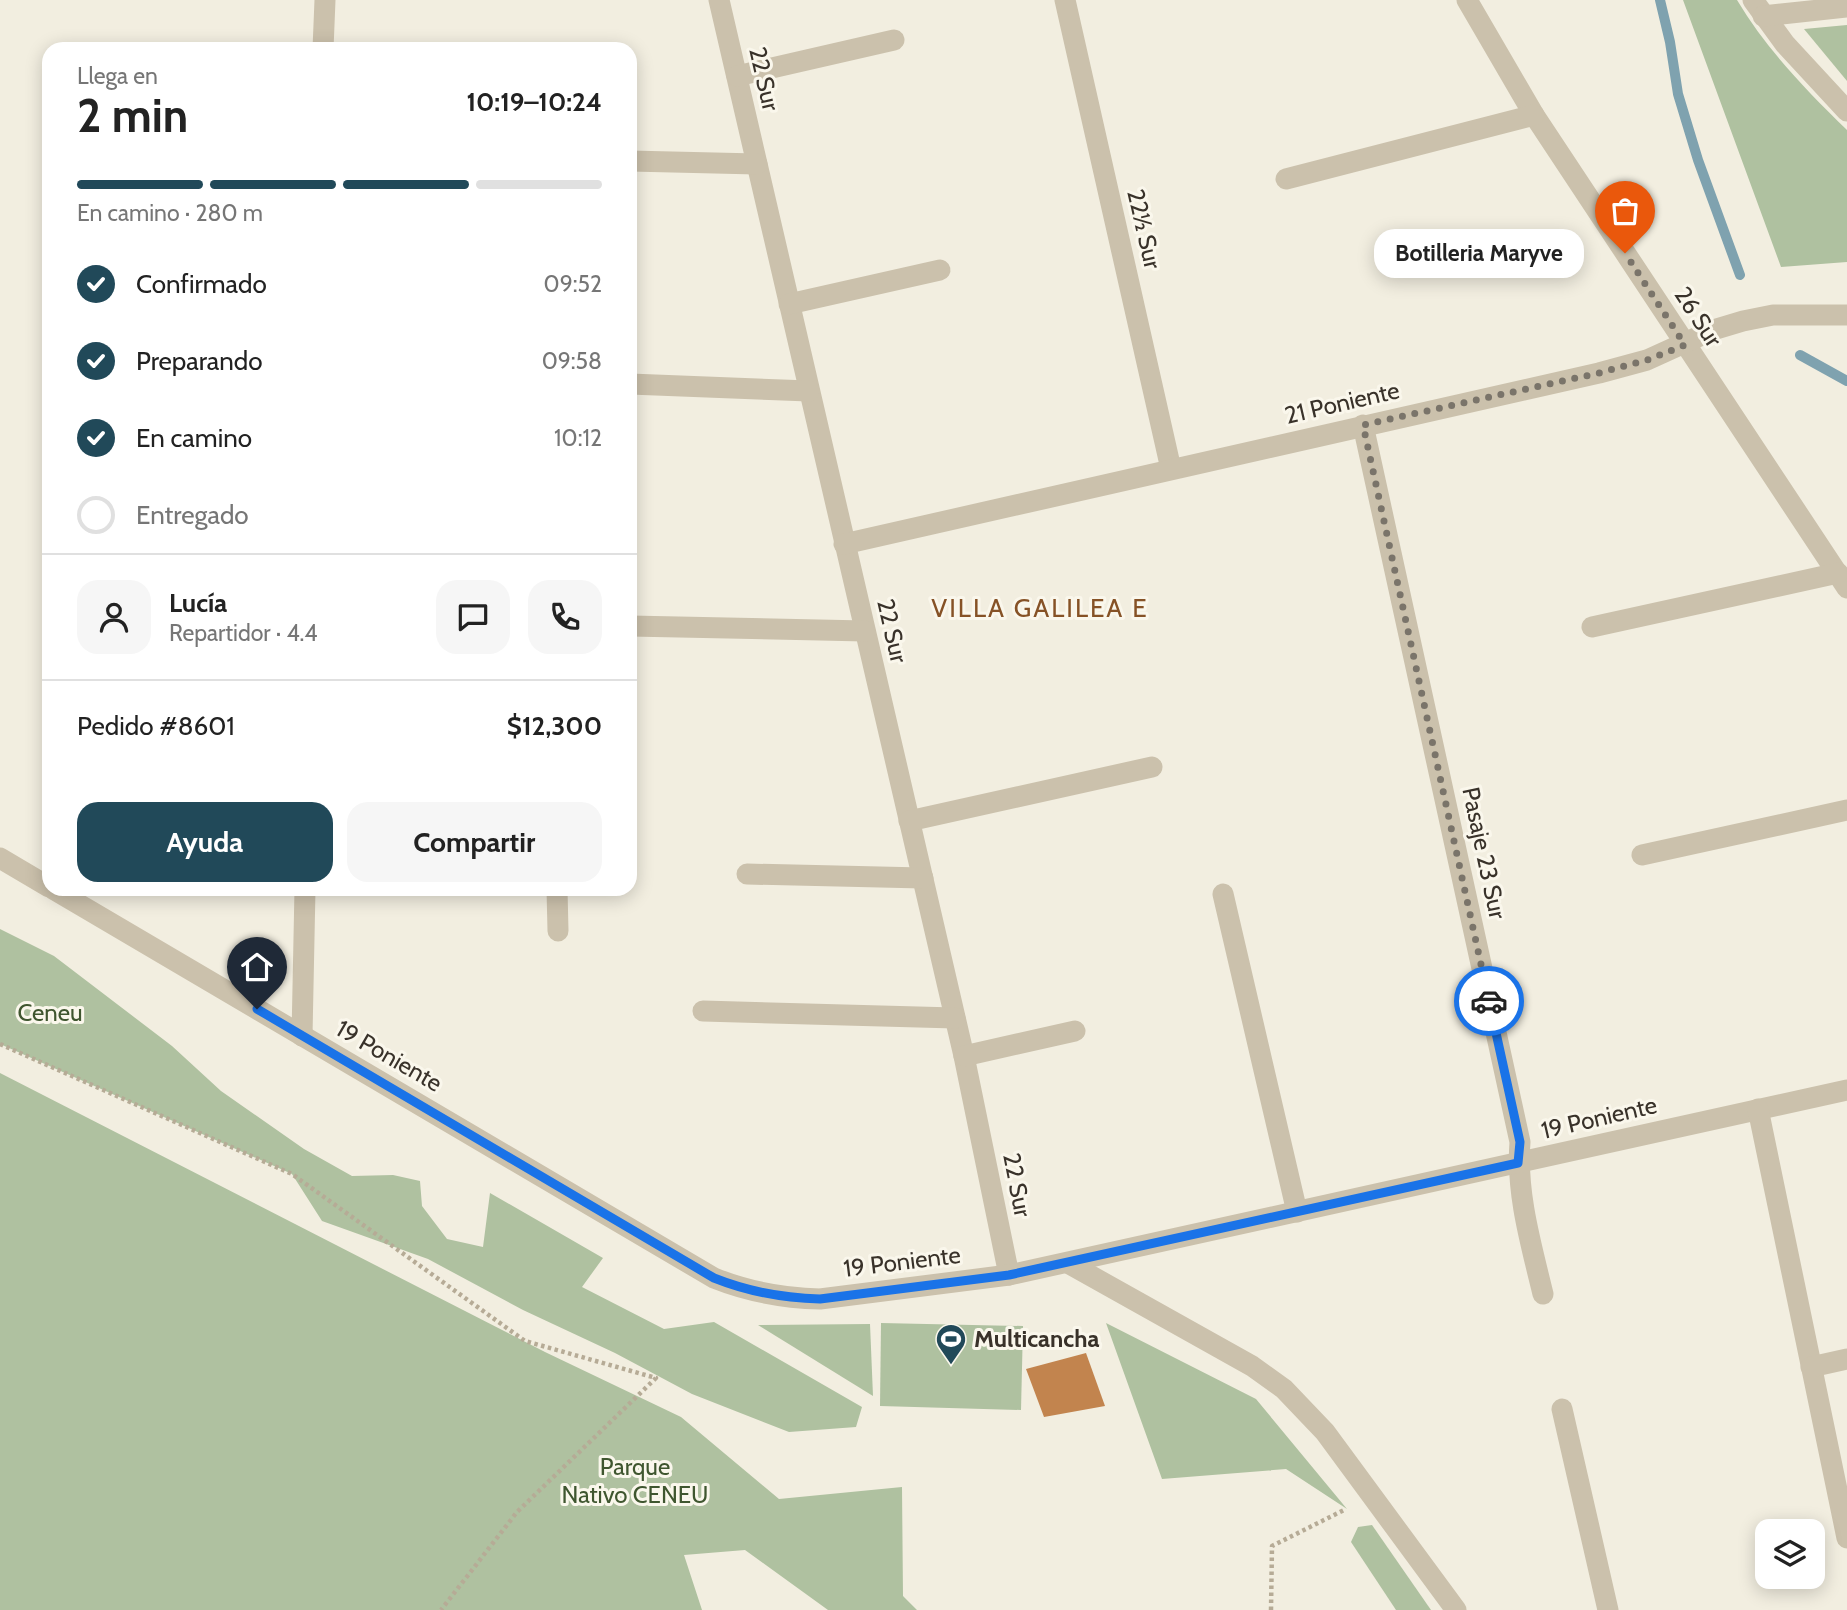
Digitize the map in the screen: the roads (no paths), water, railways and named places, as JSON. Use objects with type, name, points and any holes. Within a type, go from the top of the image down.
[{"type":"street","points":[[323,42],[325,0]]},
{"type":"street","name":"22 Sur","points":[[719,0],[956,1018],[1009,1275]]},
{"type":"street","name":"22½ Sur","points":[[1065,0],[1171,469]]},
{"type":"street","name":"26 Sur","points":[[1467,0],[1534,115],[1843,581]]},
{"type":"street","points":[[1758,8],[1847,7]]},
{"type":"street","points":[[1758,8],[1785,44],[1847,111]]},
{"type":"street","points":[[737,76],[894,40]]},
{"type":"street","points":[[1286,179],[1534,115]]},
{"type":"street","points":[[637,161],[757,164]]},
{"type":"street","points":[[789,304],[940,270]]},
{"type":"street","name":"21 Poniente","points":[[844,544],[1599,373],[1647,360],[1713,330],[1763,317],[1847,316]]},
{"type":"street","points":[[637,384],[809,391]]},
{"type":"street","name":"Pasaje 23 Sur","points":[[1363,425],[1520,1142],[1518,1163],[1526,1225],[1543,1294]]},
{"type":"street","points":[[1592,627],[1843,581]]},
{"type":"street","points":[[637,626],[865,631]]},
{"type":"street","points":[[909,821],[1152,767]]},
{"type":"street","points":[[1642,855],[1847,810]]},
{"type":"street","name":"19 Poniente","points":[[0,858],[42,883]]},
{"type":"street","points":[[747,874],[923,878]]},
{"type":"street","points":[[1223,894],[1297,1212]]},
{"type":"street","name":"19 Poniente","points":[[65,896],[694,1266],[737,1287],[790,1298],[820,1299],[1009,1275],[1847,1090]]},
{"type":"street","points":[[302,1036],[305,896]]},
{"type":"street","points":[[557,896],[558,931]]},
{"type":"street","points":[[702,1011],[956,1018]]},
{"type":"street","points":[[964,1056],[1074,1031]]},
{"type":"street","points":[[1758,1109],[1847,1538]]},
{"type":"street","points":[[1068,1263],[1252,1366],[1284,1389],[1325,1432],[1456,1610]]},
{"type":"street","points":[[1811,1367],[1847,1359]]},
{"type":"street","points":[[1562,1409],[1608,1610]]},
{"type":"waterway","points":[[1660,0],[1678,94],[1698,160],[1740,275]]},
{"type":"waterway","points":[[1800,355],[1847,381]]},
{"type":"place","name":"Botilleria Maryve","points":[[1625,253]]},
{"type":"place","name":"Multicancha","points":[[951,1366]]},
{"type":"district","name":"VILLA GALILEA E","points":[[1040,608]]},
{"type":"park label","name":"Ceneu","points":[[50,1013]]},
{"type":"park label","name":"Parque Nativo CENEU","points":[[635,1481]]}]
